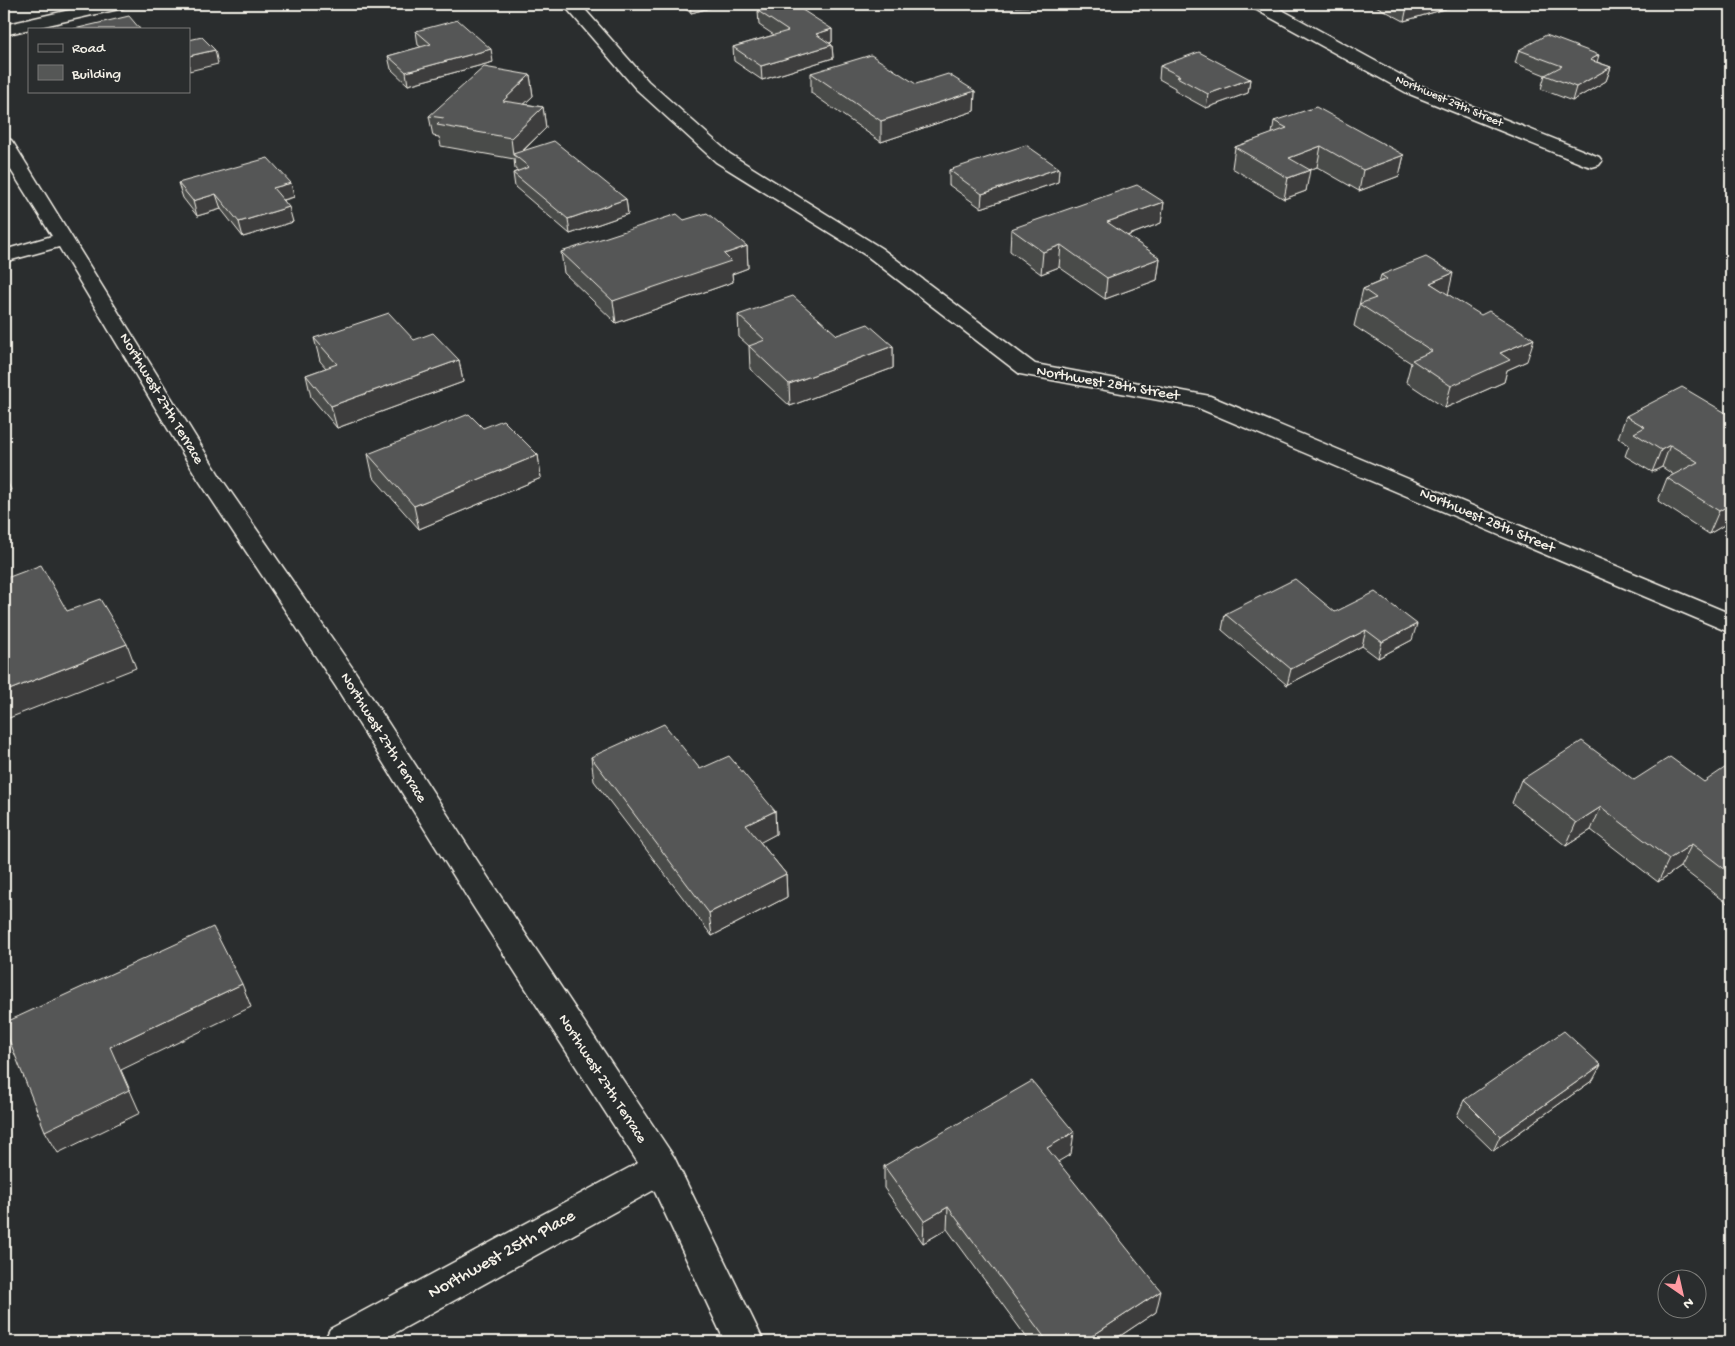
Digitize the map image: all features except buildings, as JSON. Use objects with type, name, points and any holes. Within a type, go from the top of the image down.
[{"type":"street","points":[[4,30],[117,4]]},
{"type":"street","name":"Northwest 28th Street","points":[[571,4],[642,85],[723,158],[874,252],[1028,369],[1202,400],[1731,624]]},
{"type":"street","name":"Northwest 29th Street","points":[[1260,4],[1413,89],[1592,161]]},
{"type":"street","name":"Northwest 27th Terrace","points":[[4,144],[210,479],[346,680],[478,888],[661,1168],[745,1342]]},
{"type":"street","points":[[4,256],[64,239]]},
{"type":"street","name":"Northwest 25th Place","points":[[343,1342],[661,1168]]}]
